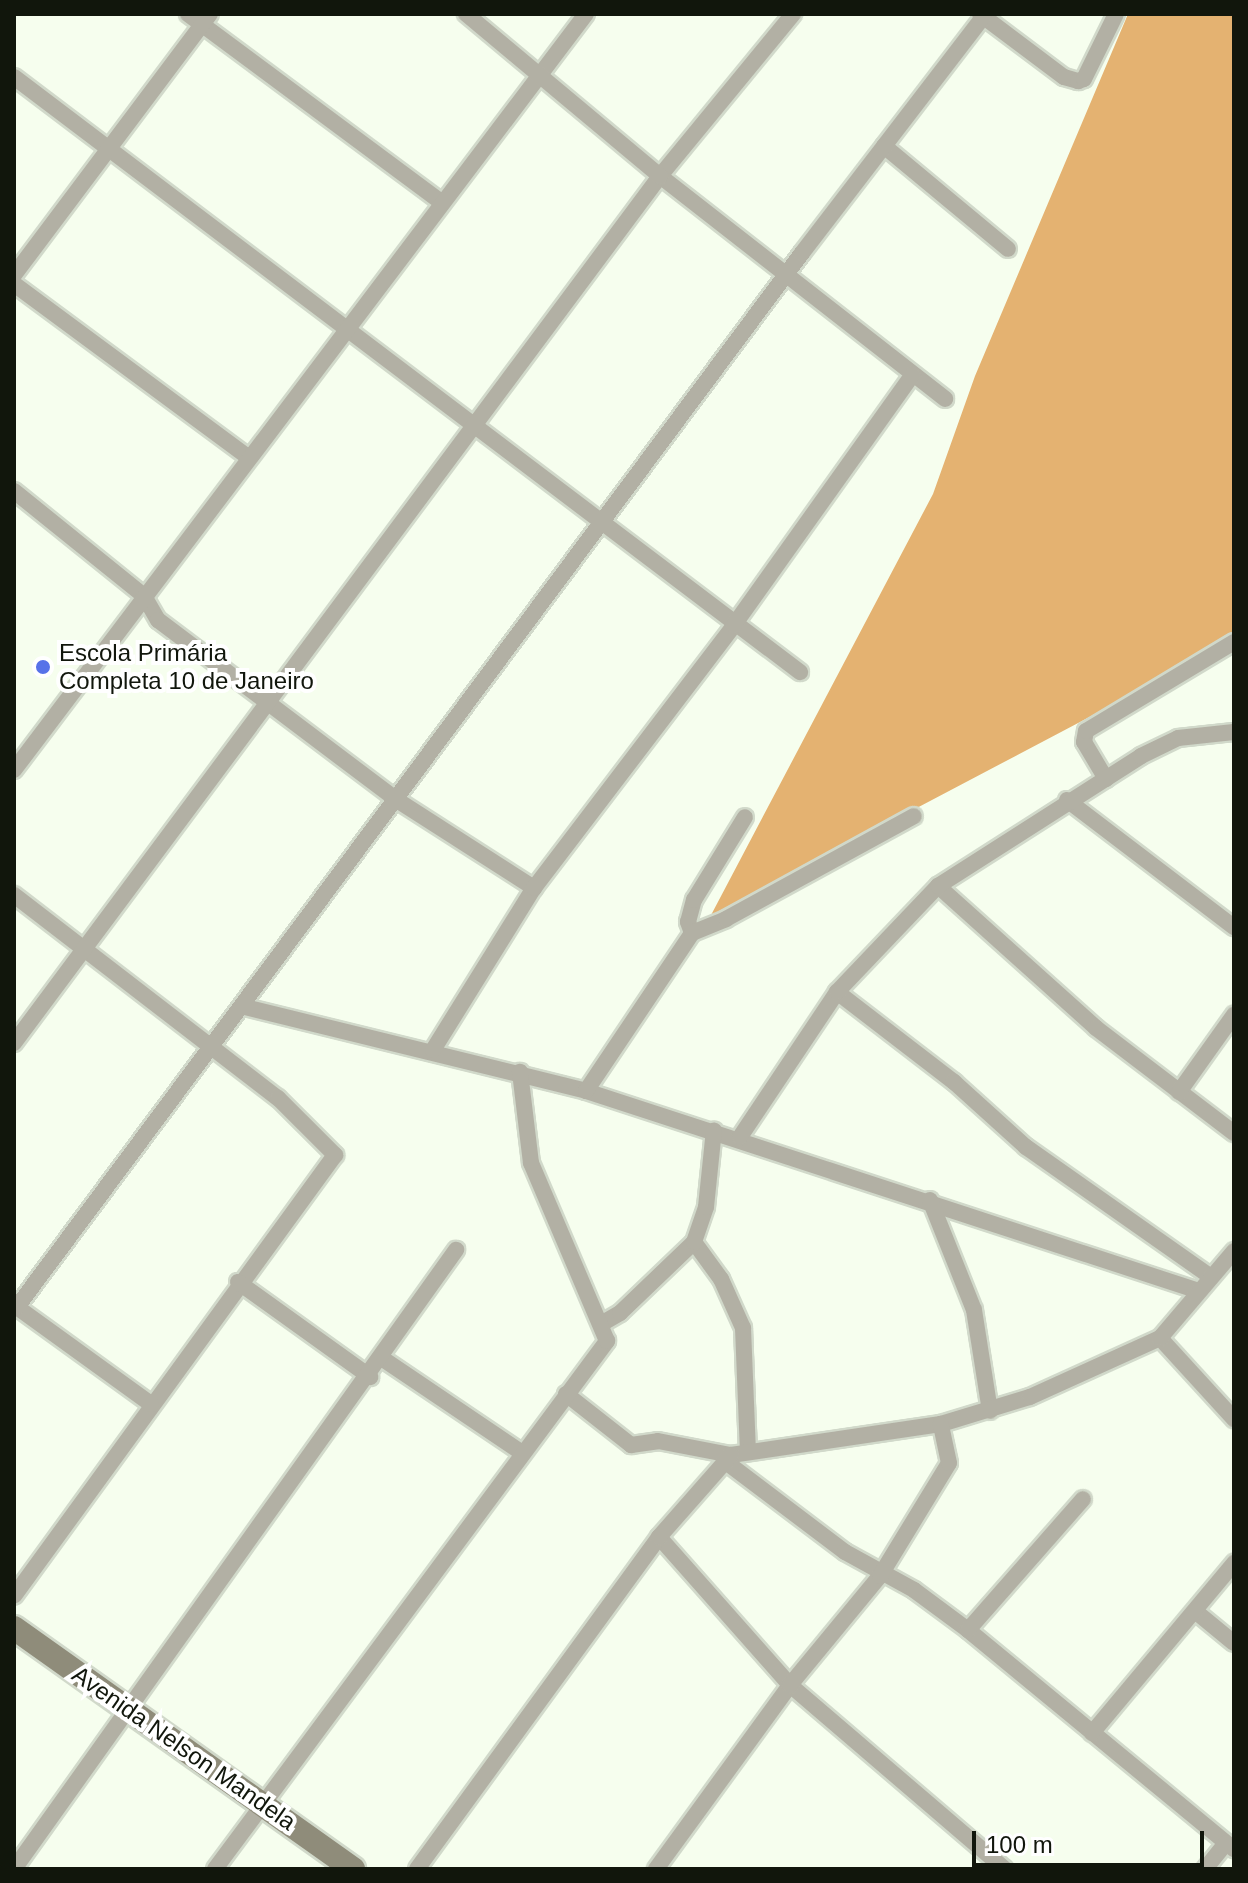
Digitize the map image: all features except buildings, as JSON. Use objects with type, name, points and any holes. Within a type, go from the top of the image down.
[{"type":"street","points":[[188,14],[206,19],[440,201]]},
{"type":"street","points":[[466,14],[660,176],[945,399]]},
{"type":"street","points":[[14,770],[342,330],[537,73],[586,14]]},
{"type":"street","points":[[14,1043],[660,176],[793,14]]},
{"type":"street","points":[[151,1404],[16,1306],[245,1007],[786,274],[982,15],[1064,77],[1078,81],[1084,79],[1116,14]]},
{"type":"street","points":[[14,275],[206,19]]},
{"type":"street","points":[[14,77],[342,330],[474,425],[800,672]]},
{"type":"street","points":[[884,146],[1008,249]]},
{"type":"street","points":[[14,284],[249,458]]},
{"type":"street","points":[[433,1050],[534,888],[734,625],[912,375]]},
{"type":"street","points":[[14,491],[144,596],[158,620],[266,703],[397,800],[534,888]]},
{"type":"street","points":[[1106,779],[1084,742],[1086,731],[1234,642]]},
{"type":"street","points":[[740,1137],[837,992],[938,886],[1067,800],[1178,738],[1234,732]]},
{"type":"street","points":[[1067,800],[1234,927]]},
{"type":"street","points":[[586,1091],[692,933],[914,816]]},
{"type":"street","points":[[692,933],[688,922],[694,900],[745,817]]},
{"type":"street","points":[[938,886],[1096,1028],[1234,1133]]},
{"type":"street","points":[[14,895],[278,1098],[335,1155],[238,1282],[14,1596]]},
{"type":"street","points":[[837,992],[1050,1166],[1211,1277]]},
{"type":"street","points":[[245,1007],[433,1050],[586,1091],[740,1137],[1199,1291]]},
{"type":"street","points":[[1179,1092],[1234,1015]]},
{"type":"street","points":[[215,1869],[521,1452],[607,1341],[531,1163],[520,1072]]},
{"type":"street","points":[[601,1324],[620,1313],[694,1242],[706,1207],[714,1130]]},
{"type":"street","points":[[930,1200],[978,1324],[990,1411]]},
{"type":"street","points":[[694,1242],[721,1279],[743,1328],[748,1451]]},
{"type":"street","points":[[14,1869],[383,1359],[456,1250]]},
{"type":"street","points":[[417,1869],[659,1537],[728,1459],[748,1451],[941,1424],[990,1411],[1160,1338],[1234,1251]]},
{"type":"street","points":[[238,1282],[370,1377]]},
{"type":"street","points":[[1160,1338],[1234,1419]]},
{"type":"street","points":[[383,1359],[521,1452]]},
{"type":"street","points":[[566,1394],[631,1445],[658,1441],[728,1459],[880,1576],[914,1590],[968,1630],[1230,1846],[1205,1869]]},
{"type":"street","points":[[656,1869],[790,1685],[880,1576],[949,1463],[941,1424]]},
{"type":"street","points":[[968,1630],[1083,1499]]},
{"type":"street","points":[[659,1537],[790,1685],[1005,1869]]},
{"type":"street","points":[[1092,1733],[1234,1563]]},
{"type":"street","points":[[1195,1611],[1234,1643]]},
{"type":"street","name":"Avenida Nelson Mandela","points":[[14,1628],[263,1801],[353,1869]]},
{"type":"shaded area","points":[[1128,14],[1234,14],[1234,634],[1154,683],[710,917],[933,494],[975,376]]},
{"type":"place","name":"Escola Primária Completa 10 de Janeiro","points":[[43,667]]}]
